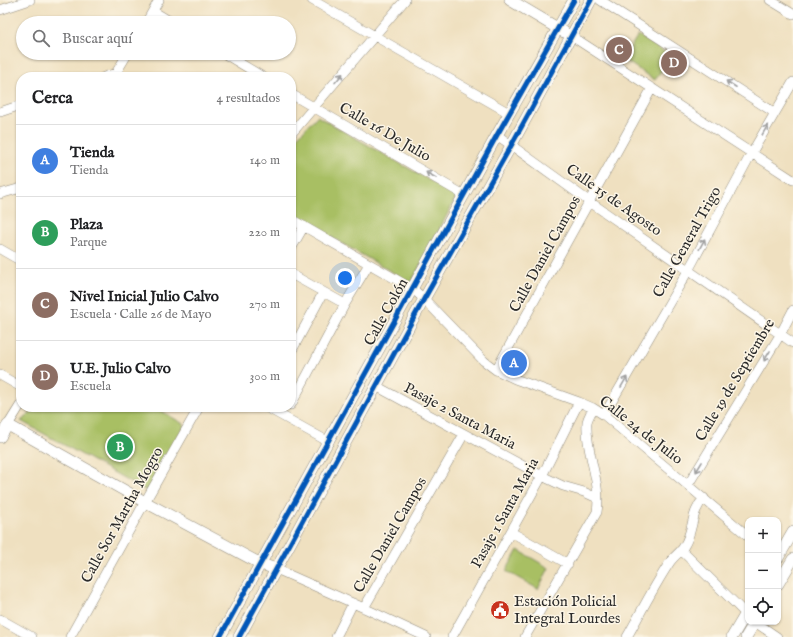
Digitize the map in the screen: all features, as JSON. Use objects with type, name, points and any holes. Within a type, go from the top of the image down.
[{"type":"street","points":[[0,10],[30,0]]},
{"type":"street","points":[[150,16],[159,0]]},
{"type":"street","points":[[312,0],[374,37],[509,113]]},
{"type":"street","points":[[296,128],[405,0]]},
{"type":"street","points":[[510,0],[652,88],[793,180]]},
{"type":"street","name":"Calle Colón","points":[[220,637],[509,113],[574,0]]},
{"type":"street","name":"Calle Colón","points":[[239,637],[424,299],[512,144],[591,0]]},
{"type":"street","points":[[600,0],[775,113]]},
{"type":"street","points":[[770,0],[793,14]]},
{"type":"street","points":[[153,11],[161,16]]},
{"type":"street","points":[[118,72],[124,60]]},
{"type":"street","points":[[235,60],[255,72]]},
{"type":"street","name":"Calle General Trigo","points":[[604,415],[689,270],[751,154],[793,82]]},
{"type":"street","name":"Calle Daniel Campos","points":[[496,370],[652,88]]},
{"type":"street","name":"Calle 16 De Julio","points":[[296,97],[464,195]]},
{"type":"street","points":[[0,112],[16,107]]},
{"type":"street","name":"Calle 15 de Agosto","points":[[497,135],[512,144],[590,202],[793,343]]},
{"type":"street","points":[[0,194],[16,189]]},
{"type":"street","name":"Calle 24 de Julio","points":[[296,222],[413,289],[484,361],[496,370],[515,379],[579,402],[604,415],[745,533]]},
{"type":"street","points":[[296,240],[304,226]]},
{"type":"street","points":[[0,249],[16,258]]},
{"type":"street","points":[[296,395],[345,304],[369,264]]},
{"type":"street","points":[[296,277],[345,304]]},
{"type":"street","points":[[296,343],[324,293]]},
{"type":"street","name":"Calle 19 de Septiembre","points":[[688,485],[780,335],[793,310]]},
{"type":"street","points":[[0,375],[16,384]]},
{"type":"street","name":"Pasaje 2 Santa Maria","points":[[376,386],[542,476],[563,486],[584,492],[597,498]]},
{"type":"street","name":"Pasaje 1 Santa Maria","points":[[452,637],[542,476],[579,402]]},
{"type":"street","points":[[525,637],[597,512],[598,505],[595,473],[588,435],[588,418],[593,408]]},
{"type":"street","points":[[0,436],[16,412]]},
{"type":"street","name":"Calle Sor Martha Mogro","points":[[70,637],[197,412]]},
{"type":"street","points":[[276,412],[328,442]]},
{"type":"street","points":[[285,417],[287,412]]},
{"type":"street","points":[[8,425],[145,502],[261,564],[276,569],[353,603],[426,637]]},
{"type":"street","name":"Calle Daniel Campos","points":[[364,608],[464,434]]},
{"type":"street","points":[[627,637],[670,560],[684,546],[698,504],[704,498]]},
{"type":"street","points":[[511,532],[568,564]]},
{"type":"street","points":[[781,555],[793,533]]},
{"type":"street","points":[[681,550],[745,612]]},
{"type":"street","points":[[781,561],[791,563],[781,579]]},
{"type":"street","name":"Calle Daniel Campos","points":[[336,637],[353,603]]},
{"type":"street","points":[[732,637],[745,617]]},
{"type":"street","points":[[0,619],[32,637]]},
{"type":"street","points":[[746,637],[753,625]]},
{"type":"street","points":[[759,625],[777,637]]},
{"type":"green space","points":[[638,35],[671,56],[655,80],[623,59]]},
{"type":"green space","points":[[317,116],[457,196],[411,283],[296,217],[296,139]]},
{"type":"green space","points":[[32,412],[163,412],[185,425],[147,491],[21,421]]},
{"type":"green space","points":[[518,550],[549,568],[538,589],[506,571]]},
{"type":"cycle path","points":[[220,637],[497,135],[574,0]]},
{"type":"cycle path","points":[[239,637],[424,299],[512,144],[591,0]]},
{"type":"place","name":"Nivel Inicial Julio Calvo","points":[[619,50]]},
{"type":"place","name":"U.E. Julio Calvo","points":[[674,63]]},
{"type":"place","name":"Tienda","points":[[514,363]]},
{"type":"place","name":"Plaza","points":[[120,447]]},
{"type":"place","name":"Estación Policial Integral Lourdes","points":[[500,610]]}]
